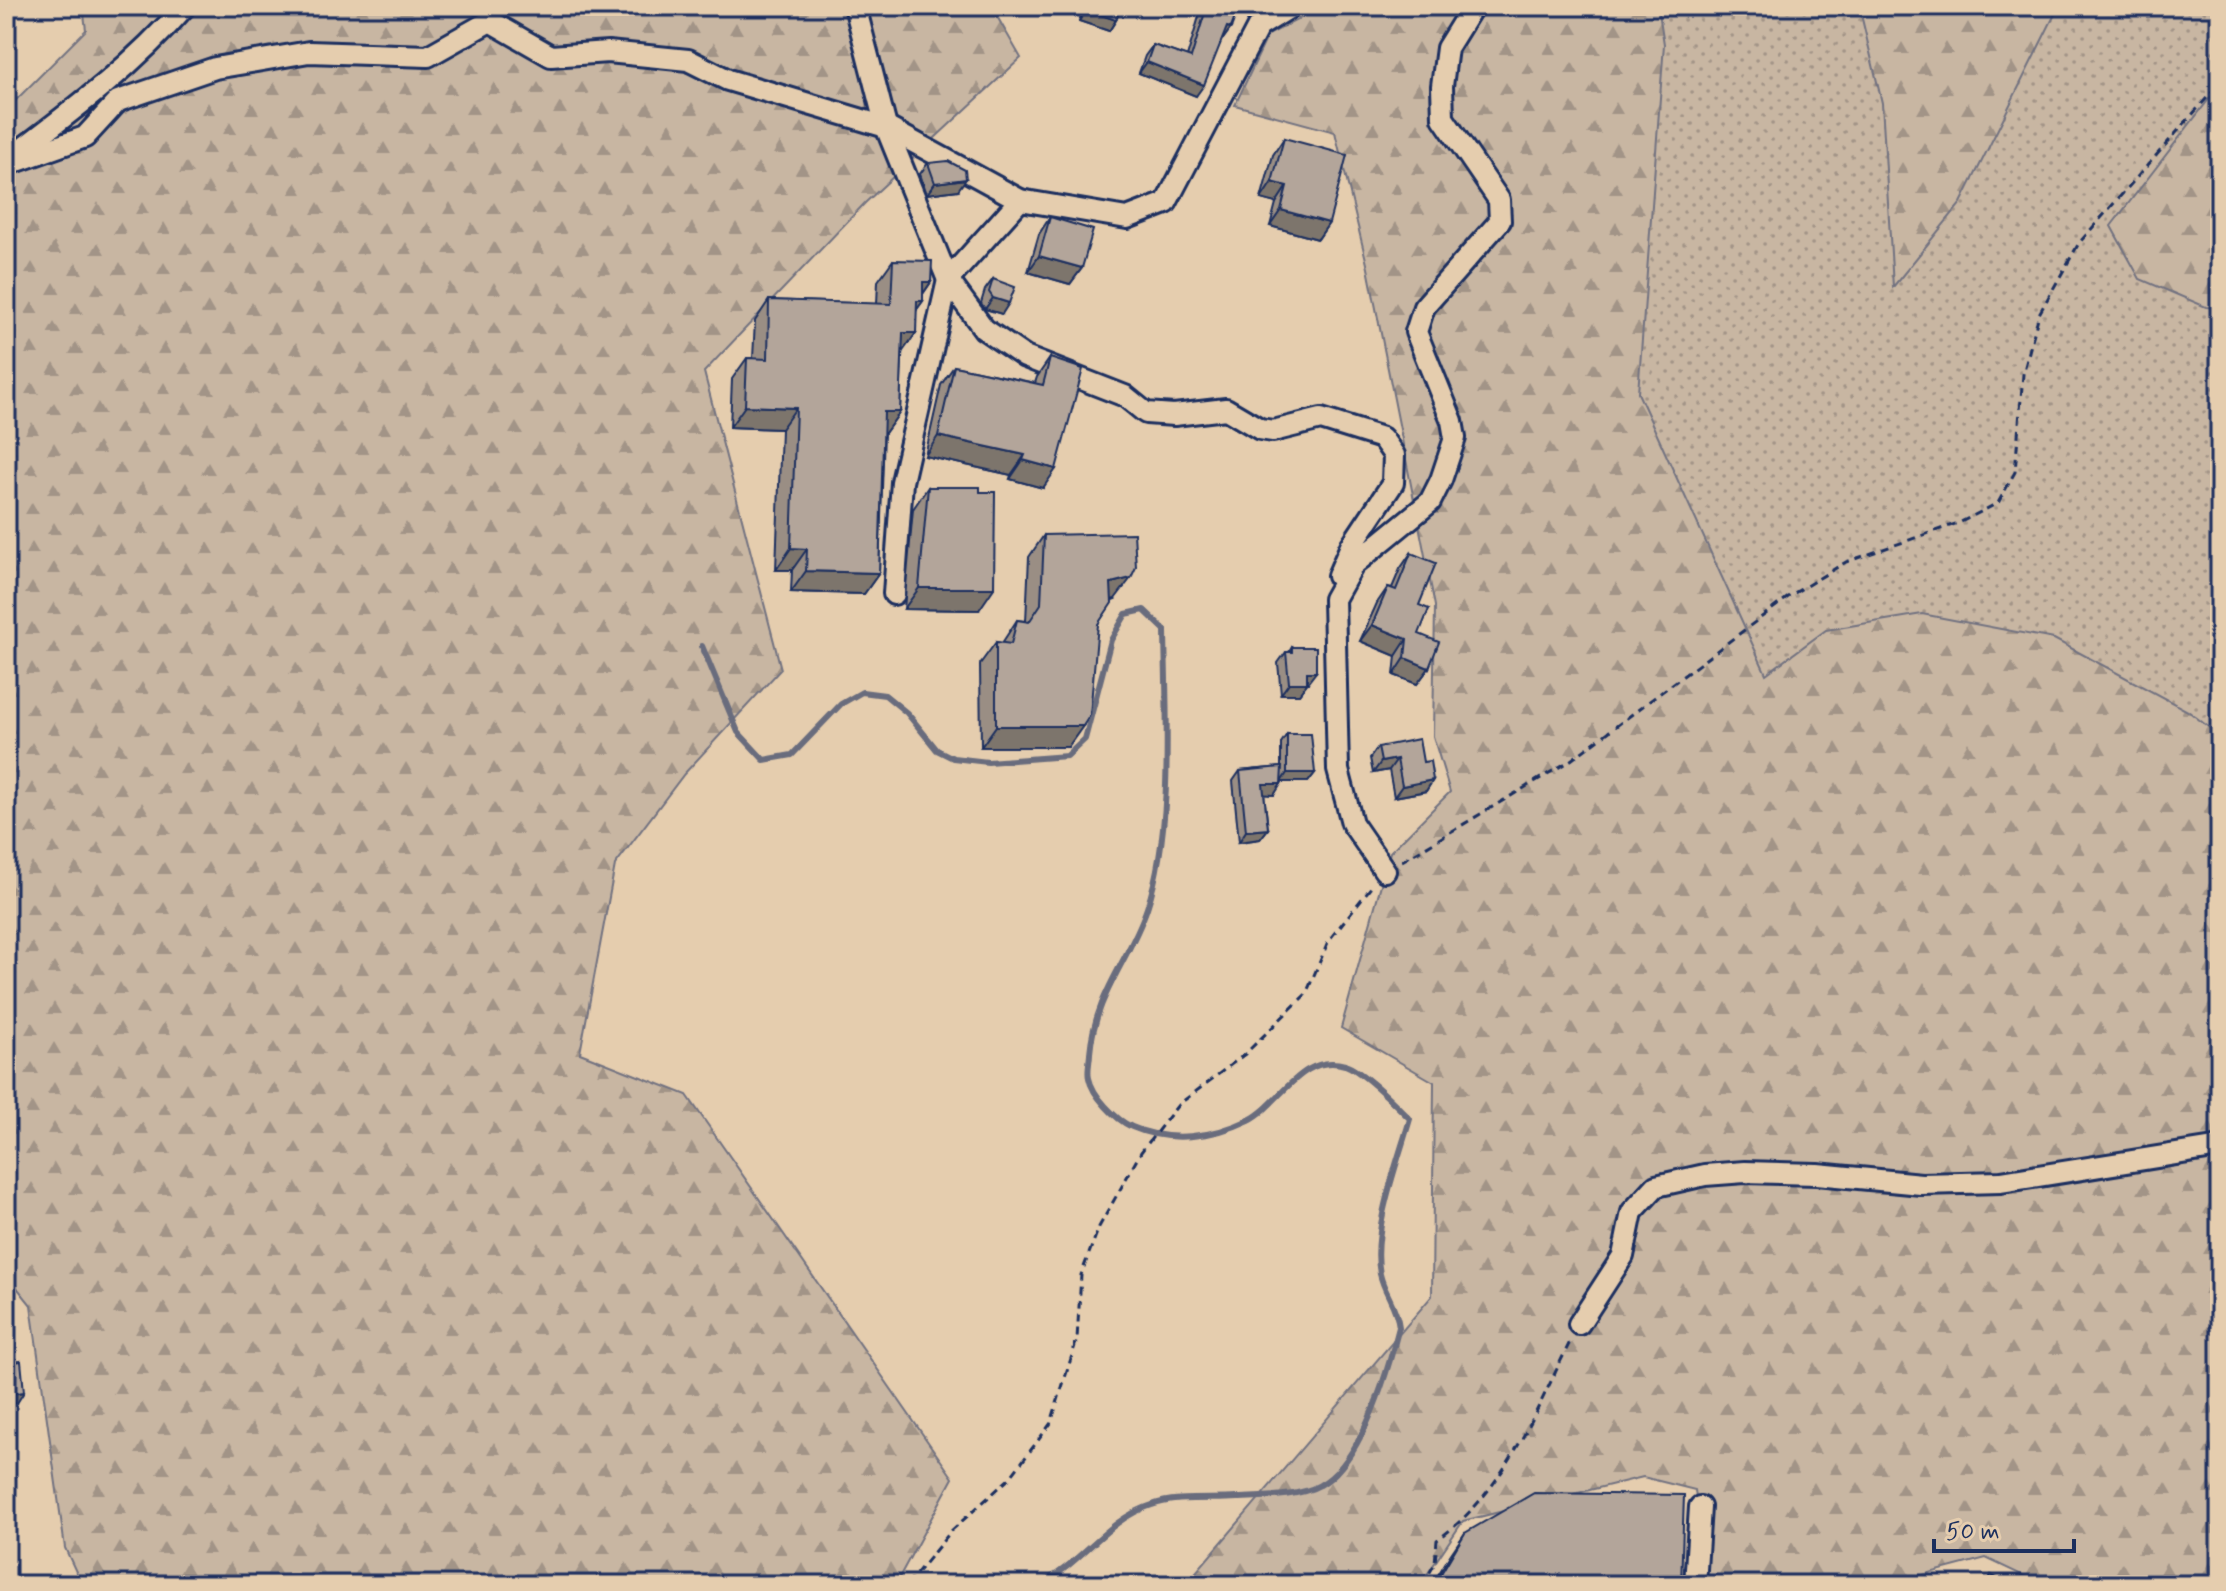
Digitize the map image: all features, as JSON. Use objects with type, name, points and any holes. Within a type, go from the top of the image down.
[{"type":"street","points":[[6,164],[102,89],[149,47],[185,6]]},
{"type":"street","points":[[855,6],[886,127],[948,280],[984,329],[1025,357],[1125,396],[1146,413],[1174,415],[1226,409],[1260,429],[1273,431],[1321,419],[1382,438],[1394,455],[1393,483],[1351,546],[1340,570],[1334,599],[1338,770],[1352,823],[1385,871]]},
{"type":"street","points":[[6,164],[85,137],[118,101],[215,68],[309,52],[428,56],[490,21],[551,56],[608,52],[688,60],[728,80],[886,127],[1020,200],[1127,218],[1166,203],[1195,154],[1258,27],[1292,6]]},
{"type":"street","points":[[1334,599],[1353,565],[1394,535],[1430,502],[1449,462],[1455,438],[1448,409],[1416,332],[1424,307],[1500,221],[1499,200],[1443,118],[1442,86],[1447,48],[1473,6]]},
{"type":"street","points":[[894,594],[902,482],[948,280],[1020,200]]},
{"type":"street","points":[[1579,1324],[1623,1256],[1632,1212],[1656,1186],[1705,1175],[1745,1172],[1817,1174],[1921,1184],[2001,1182],[2220,1147]]},
{"type":"street","points":[[1695,1585],[1700,1507]]},
{"type":"path","points":[[907,1585],[952,1530],[1010,1478],[1051,1423],[1077,1339],[1081,1275],[1099,1227],[1141,1152],[1178,1105],[1245,1054],[1306,994],[1329,940],[1385,871],[1571,760],[1791,595],[1846,562],[1961,522],[1998,503],[2015,472],[2023,374],[2039,314],[2079,243],[2220,83]]},
{"type":"path","points":[[1423,1585],[1435,1563],[1437,1540],[1463,1521],[1504,1472],[1579,1324]]},
{"type":"green space","points":[[83,6],[991,6],[1021,58],[865,203],[704,372],[781,669],[684,774],[615,865],[580,1053],[687,1095],[953,1478],[895,1585],[82,1585],[65,1548],[31,1305],[6,1274],[6,110],[86,30]]},
{"type":"green space","points":[[1312,6],[1658,6],[1664,44],[1638,393],[1766,674],[1826,630],[1922,614],[2054,639],[2188,711],[2220,736],[2220,1585],[2043,1585],[1986,1558],[1918,1576],[1915,1585],[1708,1585],[1695,1490],[1643,1477],[1463,1521],[1420,1585],[1185,1585],[1432,1296],[1434,1082],[1341,1028],[1390,852],[1450,792],[1433,736],[1435,606],[1368,268],[1335,132],[1235,105],[1268,35],[1301,18]]},
{"type":"green space","points":[[1354,6],[2220,6],[2220,835],[1765,686]]},
{"type":"green space","points":[[1859,6],[2059,6],[1961,203],[1893,287],[1882,103]]},
{"type":"green space","points":[[2220,85],[2220,308],[2206,307],[2140,279],[2111,226]]},
{"type":"building","points":[[1089,6],[1121,6],[1116,20],[1087,10]]},
{"type":"building","points":[[1207,6],[1221,6],[1237,12],[1231,28],[1227,27],[1204,85],[1147,62],[1153,45],[1191,58]]},
{"type":"building","points":[[1284,138],[1347,155],[1329,223],[1281,210],[1287,186],[1272,182]]},
{"type":"building","points":[[948,161],[965,170],[966,179],[935,183],[928,163]]},
{"type":"building","points":[[1050,217],[1093,230],[1082,268],[1039,256]]},
{"type":"building","points":[[893,260],[932,261],[931,282],[923,282],[923,301],[917,301],[916,333],[903,333],[900,412],[884,412],[879,573],[806,571],[807,549],[791,548],[796,408],[745,406],[747,358],[768,359],[769,300],[891,304]]},
{"type":"building","points":[[993,279],[1015,287],[1009,303],[993,298],[989,292]]},
{"type":"building","points":[[1050,358],[1083,369],[1056,469],[1023,460],[1025,455],[938,436],[954,366],[1043,385]]},
{"type":"building","points":[[928,487],[980,487],[980,492],[995,492],[994,588],[919,588]]},
{"type":"building","points":[[1134,533],[1136,567],[1131,578],[1111,583],[1112,603],[1098,624],[1090,715],[1083,726],[996,726],[996,642],[1011,644],[1017,620],[1029,622],[1041,604],[1044,535]]},
{"type":"building","points":[[1411,553],[1436,563],[1419,605],[1429,609],[1419,634],[1439,642],[1429,668],[1405,658],[1407,639],[1372,625],[1388,587],[1396,590]]},
{"type":"building","points":[[1292,647],[1316,647],[1316,672],[1307,672],[1307,683],[1289,683],[1286,652],[1292,652]]},
{"type":"building","points":[[1287,734],[1311,734],[1315,773],[1287,773]]},
{"type":"building","points":[[1419,739],[1423,762],[1430,761],[1433,780],[1402,786],[1397,759],[1381,762],[1378,747]]},
{"type":"building","points":[[1282,767],[1281,784],[1263,784],[1268,829],[1246,831],[1240,771]]},
{"type":"building","points":[[21,1361],[24,1392],[10,1394],[6,1363]]},
{"type":"building","points":[[1534,1493],[1684,1495],[1681,1585],[1436,1585],[1465,1533]]},
{"type":"building","points":[[1991,1575],[2010,1585],[1986,1585]]},
{"type":"waterway","points":[[702,646],[738,732],[764,760],[792,755],[841,704],[862,692],[885,695],[907,713],[937,750],[953,758],[988,762],[1067,756],[1085,739],[1111,640],[1126,614],[1144,610],[1165,630],[1167,734],[1161,843],[1156,877],[1140,927],[1098,1013],[1088,1072],[1091,1085],[1112,1113],[1126,1124],[1161,1135],[1190,1136],[1220,1131],[1249,1120],[1303,1073],[1330,1063],[1345,1065],[1361,1074],[1410,1119],[1387,1196],[1379,1238],[1380,1274],[1399,1327],[1380,1392],[1348,1458],[1335,1474],[1320,1485],[1302,1492],[1269,1497],[1183,1499],[1152,1505],[1120,1521],[1067,1566],[1038,1585]]}]
